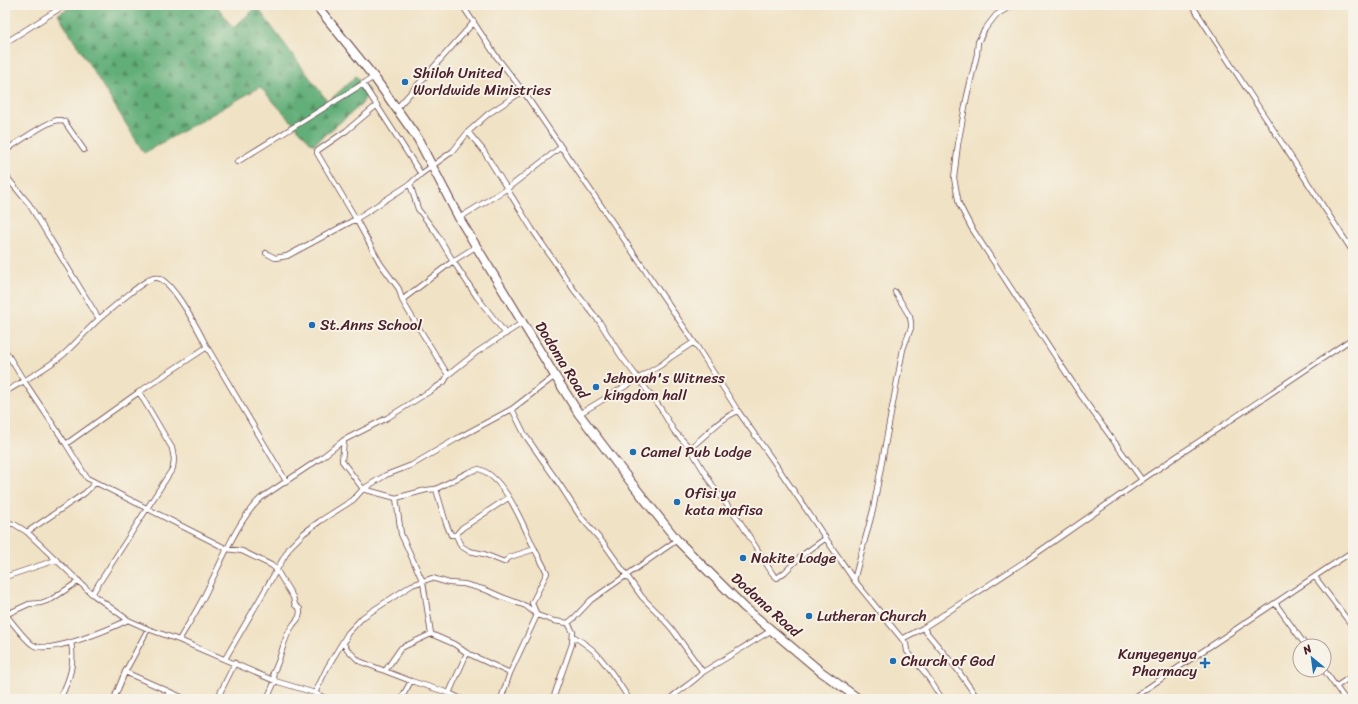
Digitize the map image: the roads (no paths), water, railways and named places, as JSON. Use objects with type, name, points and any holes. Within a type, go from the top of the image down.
[{"type":"highway","name":"Dodoma Road","points":[[316,5],[374,77],[418,139],[459,218],[579,414],[677,540],[744,607],[820,671],[859,699]]},
{"type":"street","points":[[5,43],[65,5]]},
{"type":"street","points":[[462,5],[694,342],[738,411],[854,580],[906,644],[907,651],[926,674],[942,699]]},
{"type":"street","points":[[1013,5],[996,15],[985,29],[978,42],[977,54],[958,144],[954,178],[959,204],[971,228],[1082,397],[1142,480]]},
{"type":"street","points":[[1192,5],[1353,252]]},
{"type":"street","points":[[397,108],[474,22]]},
{"type":"street","points":[[237,162],[374,77]]},
{"type":"street","points":[[363,84],[421,174]]},
{"type":"street","points":[[266,254],[275,258],[287,256],[356,218],[410,184],[421,174],[453,151],[468,132],[488,114],[523,92]]},
{"type":"street","points":[[378,106],[317,153],[356,218],[380,263],[399,289],[402,300],[448,375]]},
{"type":"street","points":[[5,151],[42,127],[56,120],[64,121],[84,150]]},
{"type":"street","points":[[468,132],[483,150],[508,188],[532,229],[599,321],[621,356],[674,431],[690,448],[716,491],[739,520],[758,552],[777,578],[801,556],[826,538]]},
{"type":"street","points":[[459,218],[508,188],[561,147]]},
{"type":"street","points":[[5,175],[29,204],[99,319]]},
{"type":"street","points":[[410,184],[418,209],[437,234],[453,261],[506,334]]},
{"type":"street","points":[[402,300],[453,261],[477,246]]},
{"type":"street","points":[[5,392],[50,365],[99,319],[133,290],[151,279],[160,278],[177,296],[191,318],[286,481]]},
{"type":"street","points":[[854,580],[873,510],[903,349],[911,328],[910,317],[895,292]]},
{"type":"street","points":[[179,640],[208,590],[227,549],[254,504],[321,458],[344,440],[387,418],[444,382],[448,375],[477,352],[522,323]]},
{"type":"street","points":[[902,639],[923,628],[1024,562],[1142,480],[1353,338]]},
{"type":"street","points":[[579,414],[661,365],[671,356],[694,342]]},
{"type":"street","points":[[66,444],[139,392],[207,347]]},
{"type":"street","points":[[5,350],[87,478],[227,549],[242,551],[276,569],[293,597],[295,605],[300,609],[300,614],[298,620],[292,625],[285,641],[273,673],[275,681],[267,699]]},
{"type":"street","points":[[225,660],[276,569],[294,541],[320,521],[353,500],[363,489],[386,475],[412,465],[512,409],[555,376]]},
{"type":"street","points":[[92,594],[173,468],[174,451],[139,392]]},
{"type":"street","points":[[512,409],[525,435],[580,516],[605,545],[642,597],[672,629],[703,672]]},
{"type":"street","points":[[690,448],[703,439],[723,420],[738,411]]},
{"type":"street","points":[[344,440],[342,461],[363,489],[396,498],[426,490],[436,489],[477,469],[491,475],[523,521],[534,549],[547,573],[532,603],[536,615],[510,673],[501,699]]},
{"type":"street","points":[[26,532],[84,493],[95,483]]},
{"type":"street","points":[[436,489],[451,535],[456,535]]},
{"type":"street","points":[[396,498],[401,534],[423,582],[431,634]]},
{"type":"street","points":[[456,535],[462,528],[508,498]]},
{"type":"street","points":[[6,522],[14,524],[26,532],[92,594],[128,620],[235,663],[275,681],[315,693],[327,699]]},
{"type":"street","points":[[456,535],[461,546],[469,551],[484,554],[504,562],[510,557],[534,549]]},
{"type":"street","points":[[315,693],[327,668],[348,633],[363,617],[412,585],[432,578],[449,583],[464,584],[486,590],[526,606],[536,615],[554,621],[568,623],[591,600],[677,540]]},
{"type":"street","points":[[1131,699],[1353,552]]},
{"type":"street","points":[[5,577],[56,560]]},
{"type":"street","points":[[1315,577],[1353,628]]},
{"type":"street","points":[[79,581],[52,599],[29,604],[5,615],[32,645],[42,648],[71,642],[128,620]]},
{"type":"street","points":[[1275,603],[1300,638]]},
{"type":"street","points":[[568,623],[573,636],[592,650],[603,661],[629,699]]},
{"type":"street","points":[[923,628],[957,669],[978,699]]},
{"type":"street","points":[[114,699],[125,672],[148,629]]},
{"type":"street","points":[[670,699],[682,688],[695,681],[703,672],[772,630]]},
{"type":"street","points":[[348,633],[348,637],[343,643],[359,661],[411,681],[449,693],[461,699]]},
{"type":"street","points":[[385,671],[401,648],[431,634],[454,644],[467,653],[510,673]]},
{"type":"street","points":[[553,699],[569,655],[573,636]]},
{"type":"street","points":[[60,699],[70,673],[73,656],[71,642]]},
{"type":"street","points":[[449,693],[467,653]]},
{"type":"street","points":[[217,699],[235,663]]},
{"type":"street","points":[[125,672],[186,699]]},
{"type":"street","points":[[1337,686],[1353,675]]},
{"type":"street","points":[[1330,678],[1345,699]]},
{"type":"street","points":[[401,699],[411,681]]},
{"type":"street","points":[[166,699],[169,692]]},
{"type":"place","name":"Shiloh United Worldwide Ministries","points":[[405,82]]},
{"type":"place","name":"St.Anns School","points":[[312,325]]},
{"type":"place","name":"Jehovah's Witness kingdom hall","points":[[596,387]]},
{"type":"place","name":"Camel Pub Lodge","points":[[633,452]]},
{"type":"place","name":"Ofisi ya kata mafisa","points":[[677,502]]},
{"type":"place","name":"Nakite Lodge","points":[[743,558]]},
{"type":"place","name":"Lutheran Church","points":[[809,616]]},
{"type":"place","name":"Church of God","points":[[893,661]]},
{"type":"place","name":"Kunyegenya Pharmacy","points":[[1205,663]]}]
